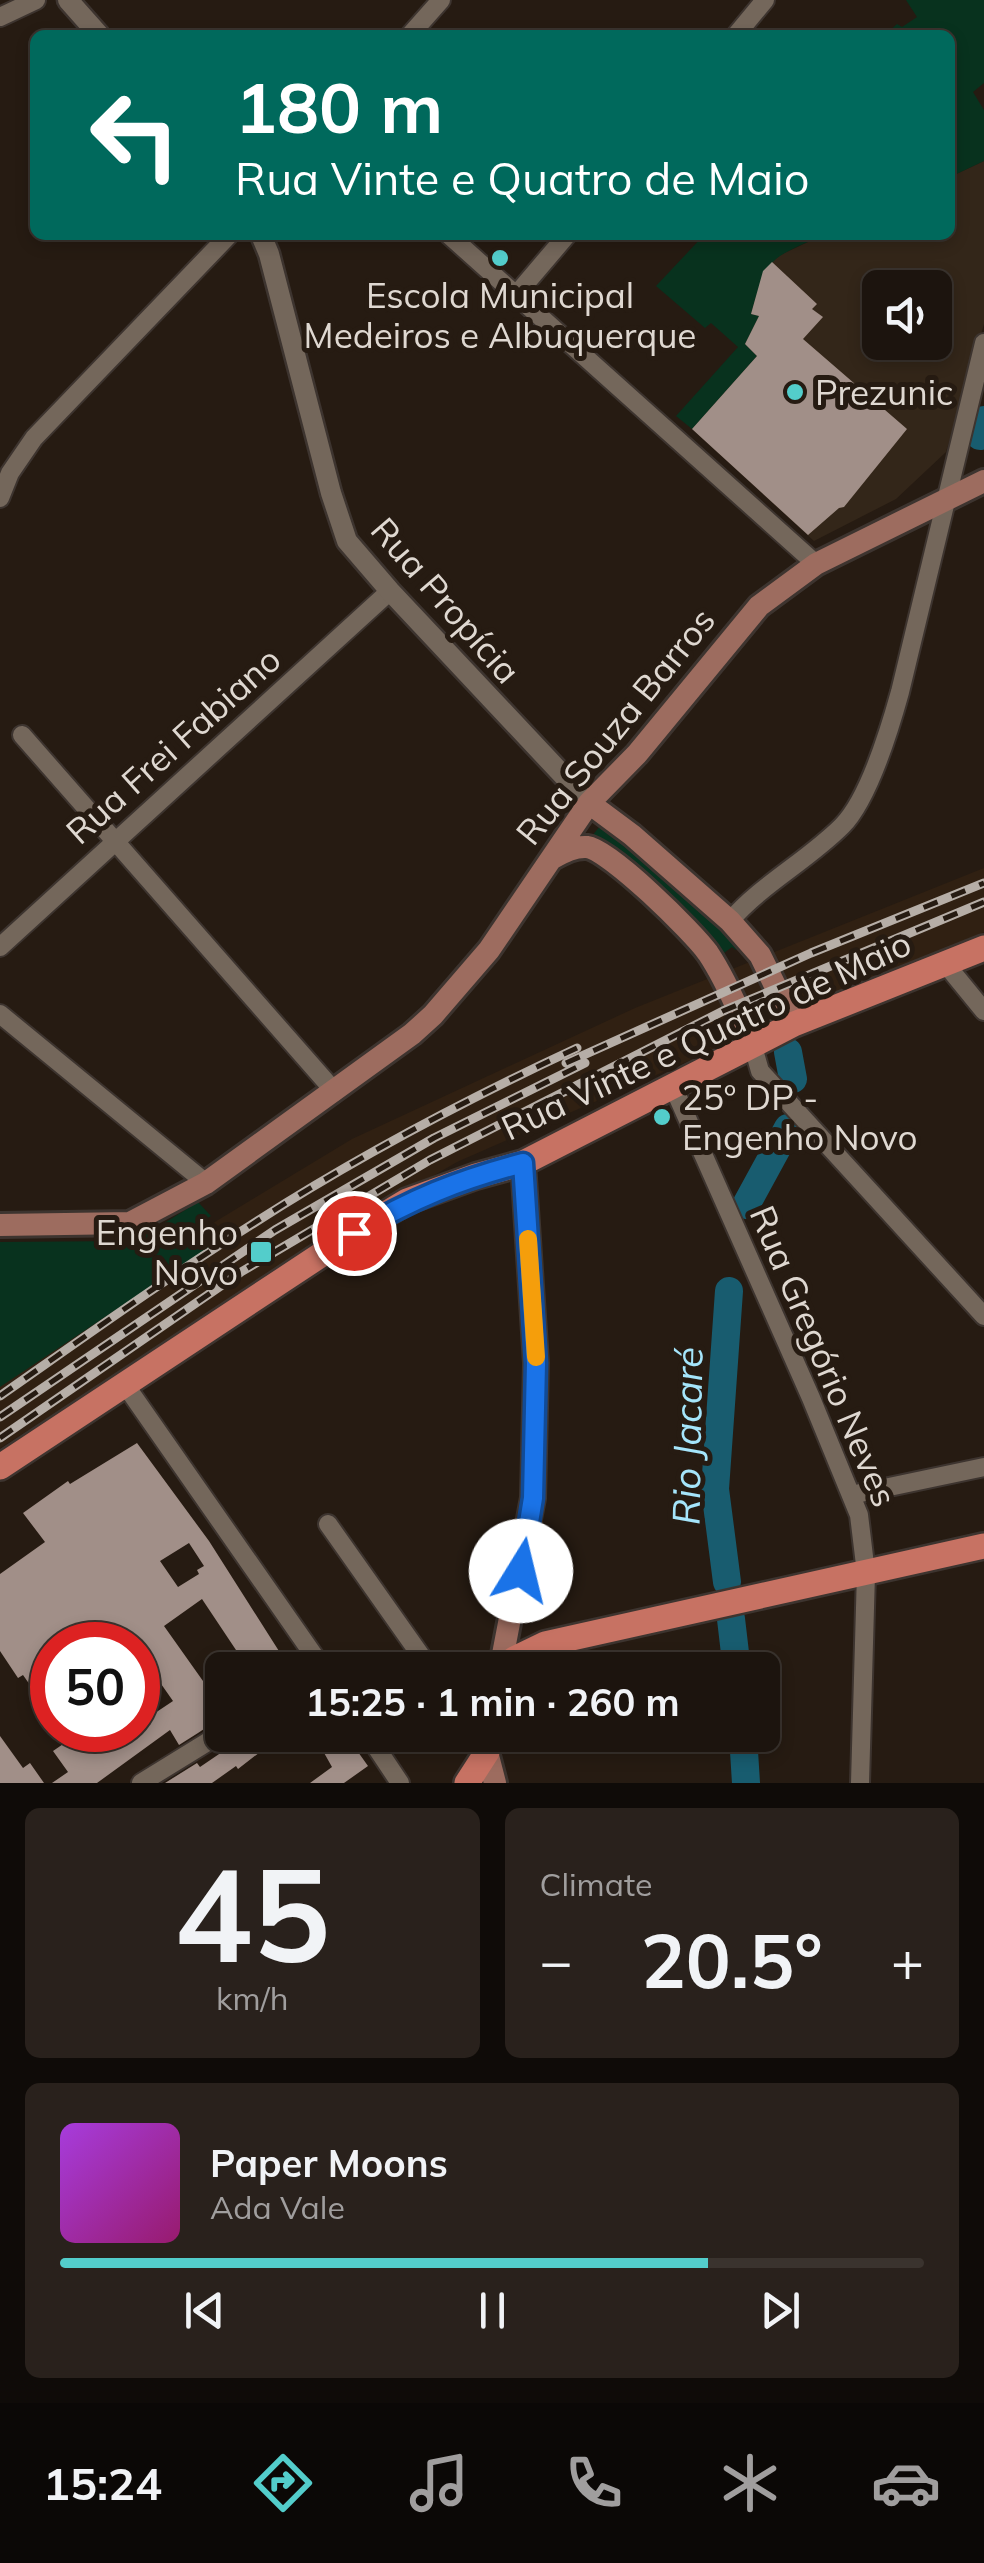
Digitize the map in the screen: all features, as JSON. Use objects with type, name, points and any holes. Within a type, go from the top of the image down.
[{"type":"main road","name":"Rua Souza Barros","points":[[0,1225],[130,1223],[206,1183],[334,1092],[433,1015],[489,950],[573,825],[582,796],[637,754],[760,606],[816,564],[984,481]]},
{"type":"main road","points":[[582,796],[632,834],[730,921],[760,955],[794,1024]]},
{"type":"main road","points":[[548,861],[578,848],[600,851],[612,859],[708,953],[752,1044]]},
{"type":"main road","name":"Rua Vinte e Quatro de Maio","points":[[0,1466],[407,1202],[523,1163],[794,1024],[984,948]]},
{"type":"main road","points":[[503,1652],[533,1498],[536,1363],[523,1163]]},
{"type":"main road","points":[[528,1652],[544,1644],[984,1546]]},
{"type":"main road","points":[[466,1783],[479,1752]]},
{"type":"main road","points":[[487,1752],[495,1783]]},
{"type":"street","points":[[0,17],[36,0]]},
{"type":"street","points":[[68,0],[95,30]]},
{"type":"street","points":[[414,30],[441,0]]},
{"type":"street","points":[[740,30],[765,0]]},
{"type":"street","name":"Rua Propícia","points":[[262,240],[347,541],[582,796]]},
{"type":"street","points":[[454,240],[816,564]]},
{"type":"street","points":[[516,296],[563,240]]},
{"type":"street","points":[[0,498],[10,473],[34,438],[223,242]]},
{"type":"street","points":[[730,921],[758,892],[845,823],[888,733],[984,343]]},
{"type":"street","name":"Rua Frei Fabiano","points":[[0,947],[390,591]]},
{"type":"street","points":[[22,735],[334,1092]]},
{"type":"street","points":[[944,962],[984,1011]]},
{"type":"street","points":[[0,1014],[206,1183]]},
{"type":"street","points":[[752,1044],[760,1071],[984,1316]]},
{"type":"street","name":"Rua Gregório Neves","points":[[672,1084],[812,1398],[864,1540],[860,1783]]},
{"type":"street","points":[[126,1386],[311,1652]]},
{"type":"street","points":[[850,1495],[984,1467]]},
{"type":"street","points":[[328,1524],[418,1652]]},
{"type":"street","points":[[145,1782],[205,1744]]},
{"type":"street","points":[[379,1752],[400,1783]]},
{"type":"shaded area","points":[[984,161],[984,324],[946,452],[896,499],[814,541],[692,429],[757,356],[745,344],[759,317],[751,314],[763,271],[778,256],[812,240],[955,240],[955,175]]},
{"type":"shaded area","points":[[984,868],[984,932],[457,1162],[293,1257],[0,1448],[0,1352],[352,1139],[635,1008]]},
{"type":"green space","points":[[906,0],[984,0],[984,83],[973,92],[984,110],[984,161],[955,175],[955,30],[890,30],[917,17]]},
{"type":"green space","points":[[699,240],[812,240],[781,255],[767,270],[751,314],[759,316],[745,344],[757,356],[692,429],[676,416],[738,347],[711,323],[705,328],[656,286]]},
{"type":"green space","points":[[600,826],[626,841],[740,945],[724,953],[732,969],[649,879],[592,836]]},
{"type":"green space","points":[[198,1202],[211,1216],[198,1223],[213,1245],[0,1387],[0,1242],[130,1241]]},
{"type":"building","name":"Prezunic","points":[[772,262],[817,304],[812,309],[823,317],[803,339],[907,429],[844,507],[808,535],[692,429],[757,356],[745,344],[759,316],[751,314],[763,271]]},
{"type":"building","points":[[137,1443],[209,1541],[280,1652],[237,1652],[202,1599],[164,1626],[205,1680],[205,1728],[179,1745],[170,1730],[160,1737],[160,1710],[173,1701],[160,1682],[160,1622],[30,1622],[30,1685],[23,1675],[18,1678],[0,1651],[0,1574],[45,1542],[23,1513],[68,1481],[70,1484]],"holes":[[[189,1543],[204,1566],[197,1570],[199,1574],[178,1587],[160,1561]]]},
{"type":"building","points":[[0,1736],[23,1768],[30,1763],[44,1783],[0,1783]]},
{"type":"building","points":[[54,1752],[140,1752],[97,1783],[52,1783],[68,1772]]},
{"type":"building","points":[[222,1752],[260,1752],[212,1783],[165,1783],[197,1763],[200,1767]]},
{"type":"building","points":[[324,1752],[358,1752],[368,1766],[344,1783],[310,1783],[332,1767]]},
{"type":"waterway","name":"Rio Jacaré","points":[[980,436],[984,420]]},
{"type":"waterway","name":"Rio Jacaré","points":[[788,1052],[793,1079]]},
{"type":"waterway","name":"Rio Jacaré","points":[[746,1205],[788,1128]]},
{"type":"waterway","name":"Rio Jacaré","points":[[727,1582],[715,1489],[729,1291]]},
{"type":"waterway","name":"Rio Jacaré","points":[[731,1619],[735,1652]]},
{"type":"waterway","name":"Rio Jacaré","points":[[744,1752],[746,1783]]},
{"type":"railway","points":[[566,1063],[811,953],[984,883]]},
{"type":"railway","points":[[0,1438],[241,1272],[430,1160],[723,1011],[984,902]]},
{"type":"railway","points":[[0,1396],[290,1200],[411,1131],[577,1048]]},
{"type":"railway","points":[[0,1417],[275,1230],[434,1138],[585,1063]]},
{"type":"slow traffic","points":[[528,1239],[536,1357]]},
{"type":"place","name":"Escola Municipal Medeiros e Albuquerque","points":[[500,258]]},
{"type":"place","name":"Prezunic","points":[[795,392]]},
{"type":"place","name":"25º DP - Engenho Novo","points":[[662,1117]]},
{"type":"place","name":"Engenho Novo","points":[[261,1252]]},
{"type":"route","points":[[354,1233],[407,1202],[523,1163],[536,1363],[533,1498],[521,1571]]}]
